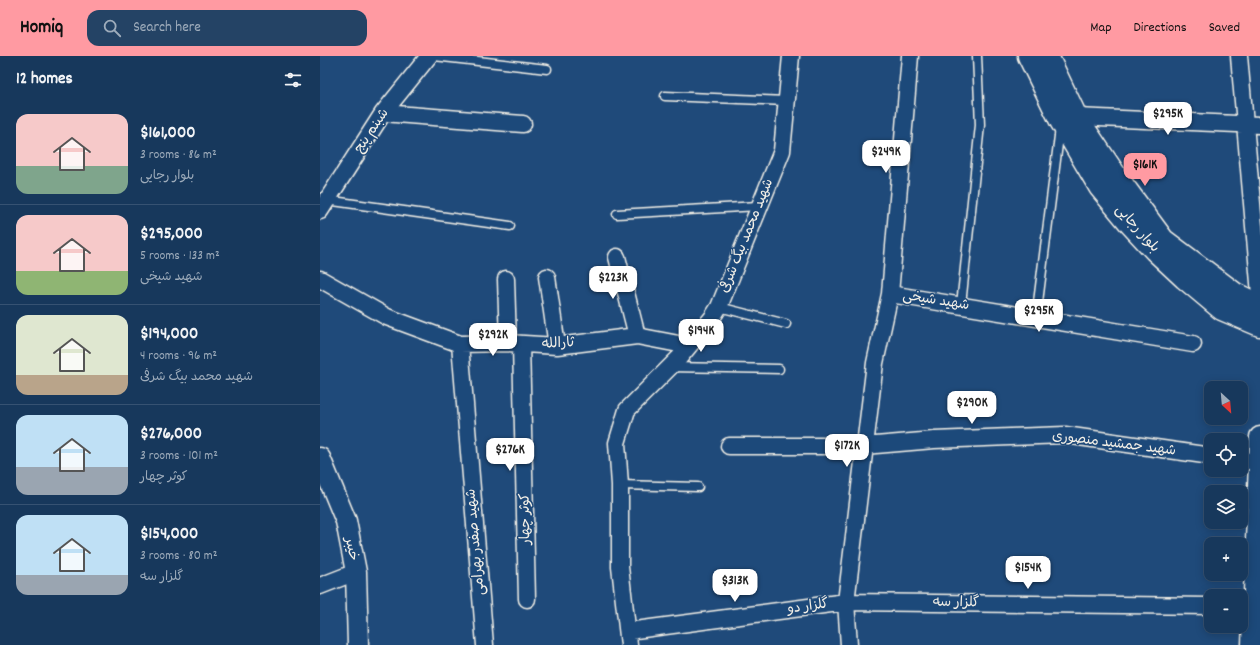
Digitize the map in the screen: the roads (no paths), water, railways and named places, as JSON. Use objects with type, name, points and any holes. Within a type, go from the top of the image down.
[{"type":"main road","name":"بلوار رجایی","points":[[1029,56],[1068,119],[1100,187],[1155,250],[1185,278],[1222,309],[1260,324]]},
{"type":"main road","name":"بلوار رجایی","points":[[1047,56],[1068,119],[1115,175],[1163,240],[1235,294],[1260,306]]},
{"type":"street","name":"شبنم پنج","points":[[323,206],[383,113],[429,56]]},
{"type":"street","name":"شهید محمد بیگ شرفی","points":[[628,638],[620,567],[620,485],[617,443],[627,410],[689,346],[719,307],[782,151],[791,56]]},
{"type":"street","name":"شهید شیخی","points":[[910,56],[890,294],[1193,344]]},
{"type":"street","points":[[1239,56],[1244,125],[1258,241],[1260,294]]},
{"type":"street","points":[[383,113],[523,124]]},
{"type":"street","points":[[1068,119],[1260,125]]},
{"type":"street","points":[[617,258],[637,336]]},
{"type":"street","points":[[547,277],[557,346]]},
{"type":"street","name":"ثارالله","points":[[320,279],[387,317],[460,344],[557,346],[637,336],[689,346]]},
{"type":"street","name":"کوثر چهار","points":[[506,279],[514,344],[528,599]]},
{"type":"street","points":[[849,645],[846,602],[864,446],[875,363],[890,294]]},
{"type":"street","name":"شهید صفدر بهرامی","points":[[460,344],[484,645]]},
{"type":"street","name":"شهید جمشید منصوری","points":[[729,446],[864,446],[934,440],[1065,435],[1204,455]]},
{"type":"street","points":[[1248,601],[1258,546],[1250,461],[1260,437]]},
{"type":"street","name":"خیبر","points":[[321,466],[346,521],[356,572],[358,645]]},
{"type":"street","points":[[320,586],[356,572]]},
{"type":"street","name":"گلزار سه","points":[[846,602],[1204,606]]},
{"type":"street","name":"گلزار دو","points":[[628,638],[846,602]]},
{"type":"street","points":[[1248,614],[1252,645]]},
{"type":"lane","points":[[434,56],[547,69]]},
{"type":"lane","points":[[961,306],[980,125],[977,56]]},
{"type":"lane","points":[[665,96],[786,101]]},
{"type":"lane","points":[[1036,318],[1068,119]]},
{"type":"lane","points":[[323,206],[510,226]]},
{"type":"lane","points":[[617,214],[759,206]]},
{"type":"lane","points":[[719,307],[786,324]]},
{"type":"lane","points":[[668,367],[779,369]]},
{"type":"lane","points":[[620,485],[698,487]]}]
